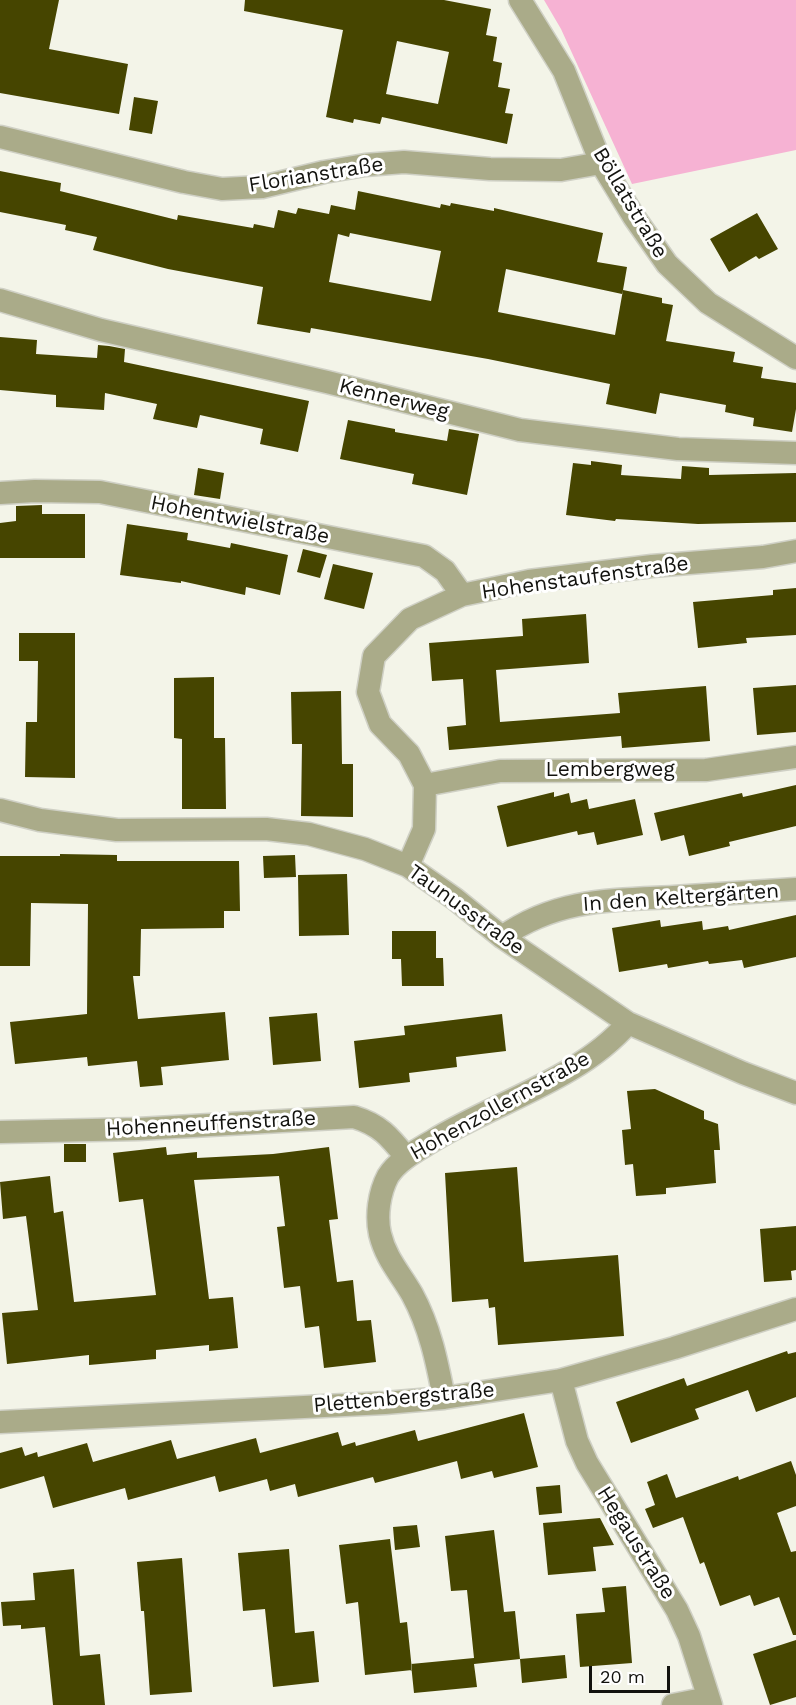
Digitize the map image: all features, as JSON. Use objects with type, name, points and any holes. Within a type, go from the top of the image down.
[{"type":"street","name":"Böllatstraße","points":[[520,0],[564,71],[601,163],[634,217],[667,264],[708,303],[796,358]]},
{"type":"street","name":"Florianstraße","points":[[0,137],[184,182],[222,189],[262,187],[344,169],[404,162],[490,169],[561,170],[601,163]]},
{"type":"street","name":"Kennerweg","points":[[0,300],[101,330],[327,382],[520,430],[678,449],[796,453]]},
{"type":"street","name":"Hohentwielstraße","points":[[0,493],[35,490],[100,492],[424,556],[445,571],[462,595]]},
{"type":"street","name":"Hohenstaufenstraße","points":[[408,866],[424,829],[425,785],[409,754],[380,724],[368,692],[374,656],[410,619],[462,595],[529,580],[652,566],[763,557],[796,551]]},
{"type":"street","name":"Lembergweg","points":[[425,785],[500,771],[706,770],[796,757]]},
{"type":"street","name":"Taunusstraße","points":[[0,810],[40,820],[117,830],[266,829],[309,834],[365,849],[408,866],[455,899],[502,937],[628,1023],[743,1073],[796,1093]]},
{"type":"street","name":"In den Keltergärten","points":[[502,937],[521,924],[548,912],[587,902],[796,889]]},
{"type":"street","name":"Hohenzollernstraße","points":[[444,1398],[436,1355],[425,1321],[411,1292],[390,1259],[380,1234],[378,1218],[380,1198],[388,1176],[406,1156],[454,1128],[582,1064],[616,1038],[628,1023]]},
{"type":"street","name":"Hohenneuffenstraße","points":[[0,1132],[138,1129],[354,1117],[371,1122],[387,1132],[406,1156]]},
{"type":"street","name":"Plettenbergstraße","points":[[0,1422],[385,1403],[444,1398],[561,1380],[674,1348],[796,1309]]},
{"type":"street","name":"Hegaustraße","points":[[561,1380],[577,1441],[587,1463],[677,1610],[689,1636],[710,1701]]},
{"type":"street","points":[[673,1705],[710,1701]]},
{"type":"shaded area","points":[[544,0],[796,0],[796,150],[632,184],[561,29]]},
{"type":"building","points":[[0,0],[59,0],[49,49],[128,64],[119,114],[0,93]]},
{"type":"building","points":[[245,0],[444,0],[491,9],[486,35],[497,37],[493,61],[502,63],[498,87],[510,89],[505,113],[513,114],[507,144],[382,117],[380,124],[354,119],[353,123],[326,117],[343,30],[244,11]],"holes":[[[397,41],[449,52],[438,104],[386,94]]]},
{"type":"building","points":[[134,97],[158,101],[152,134],[129,130]]},
{"type":"building","points":[[0,171],[61,183],[60,191],[177,220],[178,215],[253,228],[254,224],[274,228],[278,210],[296,214],[298,208],[329,214],[331,205],[355,210],[358,191],[440,208],[441,204],[450,206],[451,203],[494,211],[494,208],[603,233],[597,262],[627,267],[623,290],[662,298],[662,303],[673,305],[666,341],[735,352],[733,362],[763,367],[761,378],[796,383],[796,409],[792,432],[753,426],[754,418],[725,412],[726,405],[660,393],[656,414],[606,404],[610,384],[488,359],[311,328],[310,333],[257,324],[263,287],[168,269],[93,250],[97,237],[65,230],[66,225],[0,212]],"holes":[[[350,233],[441,251],[431,301],[329,282],[338,234],[349,237]],[[506,269],[622,294],[623,290],[615,335],[498,312]]]},
{"type":"building","points":[[757,213],[778,249],[759,259],[756,256],[729,272],[710,239]]},
{"type":"building","points":[[0,337],[37,340],[36,354],[97,358],[98,345],[125,349],[124,362],[309,401],[298,452],[260,444],[263,429],[200,415],[197,428],[153,419],[157,404],[105,393],[104,410],[56,407],[56,395],[0,390]]},
{"type":"building","points":[[348,420],[395,429],[395,432],[447,441],[449,429],[479,434],[467,495],[412,484],[414,474],[340,459]]},
{"type":"building","points":[[591,461],[622,465],[621,475],[681,479],[682,466],[709,468],[709,475],[796,473],[796,522],[698,524],[616,519],[615,521],[566,515],[573,463],[591,465]]},
{"type":"building","points":[[198,468],[224,473],[220,499],[194,495]]},
{"type":"building","points":[[42,505],[42,514],[85,514],[85,558],[0,558],[0,523],[16,521],[16,506]]},
{"type":"building","points":[[127,524],[188,533],[187,540],[230,548],[231,543],[288,555],[280,595],[246,587],[245,595],[181,581],[181,583],[120,575]]},
{"type":"building","points":[[303,549],[327,555],[320,578],[297,572]]},
{"type":"building","points":[[333,564],[373,573],[364,609],[324,599]]},
{"type":"building","points":[[796,588],[796,635],[746,638],[747,643],[698,648],[693,602],[773,595],[773,590]]},
{"type":"building","points":[[586,614],[589,663],[496,670],[500,722],[620,713],[618,693],[706,686],[710,741],[622,748],[621,736],[449,750],[447,727],[466,725],[463,679],[432,681],[429,643],[523,636],[522,619]]},
{"type":"building","points":[[19,633],[75,633],[75,778],[25,777],[26,722],[37,722],[38,661],[19,661]]},
{"type":"building","points":[[214,677],[214,738],[225,738],[226,809],[182,809],[182,739],[174,738],[174,678]]},
{"type":"building","points":[[796,685],[796,732],[757,735],[753,688]]},
{"type":"building","points":[[341,691],[342,764],[353,764],[353,817],[301,816],[302,744],[292,744],[291,692]]},
{"type":"building","points":[[796,785],[796,826],[729,842],[730,846],[689,856],[684,835],[661,841],[654,813],[742,793],[743,797]]},
{"type":"building","points":[[554,792],[554,797],[569,793],[571,803],[587,799],[589,809],[635,799],[643,835],[597,845],[594,832],[578,835],[577,831],[507,847],[497,806]]},
{"type":"building","points":[[60,854],[117,855],[117,861],[239,861],[240,911],[224,911],[224,928],[141,929],[140,976],[133,976],[138,1019],[225,1012],[229,1060],[161,1067],[163,1085],[140,1087],[137,1061],[88,1066],[87,1057],[15,1064],[10,1022],[87,1014],[88,904],[31,903],[30,966],[0,966],[0,856],[60,856]]},
{"type":"building","points":[[295,855],[296,877],[264,878],[263,856]]},
{"type":"building","points":[[347,874],[349,935],[299,936],[298,875]]},
{"type":"building","points":[[796,915],[796,957],[744,968],[742,960],[709,964],[708,961],[668,968],[667,964],[619,972],[612,928],[660,920],[661,927],[702,921],[703,930],[728,926],[729,930]]},
{"type":"building","points":[[392,931],[436,931],[436,958],[443,958],[444,986],[402,986],[401,959],[392,959]]},
{"type":"building","points":[[317,1013],[321,1061],[273,1065],[269,1017]]},
{"type":"building","points":[[502,1014],[506,1051],[456,1057],[457,1067],[409,1073],[410,1082],[359,1088],[354,1041],[405,1035],[404,1026]]},
{"type":"building","points":[[655,1089],[704,1111],[704,1119],[718,1124],[720,1150],[714,1150],[716,1183],[666,1188],[666,1194],[636,1196],[633,1164],[625,1165],[622,1130],[631,1129],[627,1091]]},
{"type":"building","points":[[64,1144],[86,1144],[86,1162],[64,1162]]},
{"type":"building","points":[[166,1147],[167,1155],[197,1152],[197,1158],[273,1154],[329,1147],[338,1219],[329,1220],[337,1282],[353,1280],[357,1321],[371,1320],[376,1362],[324,1368],[319,1326],[305,1328],[300,1286],[284,1288],[277,1227],[285,1226],[279,1176],[194,1180],[209,1299],[233,1297],[238,1348],[209,1351],[209,1345],[156,1350],[156,1359],[89,1365],[89,1355],[7,1364],[2,1313],[38,1310],[26,1216],[3,1219],[0,1182],[50,1176],[54,1213],[63,1211],[74,1302],[156,1295],[143,1199],[119,1202],[113,1153]]},
{"type":"building","points":[[517,1167],[524,1262],[618,1255],[624,1336],[498,1345],[495,1307],[489,1308],[488,1299],[452,1302],[445,1173]]},
{"type":"building","points":[[796,1226],[796,1270],[791,1271],[792,1280],[764,1282],[760,1229]]},
{"type":"building","points":[[787,1351],[788,1354],[796,1352],[796,1397],[756,1412],[748,1390],[695,1409],[699,1419],[631,1443],[616,1402],[684,1378],[687,1386]]},
{"type":"building","points":[[524,1413],[538,1467],[494,1478],[492,1471],[461,1479],[457,1461],[375,1483],[373,1477],[298,1497],[295,1484],[270,1491],[267,1479],[219,1492],[215,1476],[128,1500],[125,1488],[53,1508],[44,1476],[0,1489],[0,1453],[22,1447],[25,1456],[37,1452],[38,1457],[87,1443],[93,1462],[171,1440],[177,1459],[256,1438],[260,1453],[338,1432],[342,1446],[355,1442],[356,1446],[415,1430],[418,1441]]},
{"type":"building","points":[[791,1461],[796,1475],[796,1506],[777,1513],[791,1552],[796,1551],[796,1635],[793,1635],[779,1597],[754,1606],[750,1595],[720,1606],[704,1562],[700,1564],[683,1517],[653,1528],[645,1509],[655,1505],[647,1482],[667,1474],[676,1498],[738,1476],[739,1480]]},
{"type":"building","points":[[560,1485],[562,1513],[539,1515],[536,1487]]},
{"type":"building","points":[[600,1518],[614,1545],[593,1547],[596,1571],[548,1575],[543,1523]]},
{"type":"building","points":[[417,1525],[420,1547],[395,1550],[393,1527]]},
{"type":"building","points":[[494,1530],[504,1612],[515,1611],[520,1659],[474,1664],[477,1687],[414,1693],[411,1664],[474,1658],[467,1590],[451,1591],[445,1536]]},
{"type":"building","points":[[390,1539],[400,1623],[407,1622],[412,1670],[365,1675],[358,1602],[346,1604],[339,1545]]},
{"type":"building","points":[[289,1549],[295,1633],[314,1631],[319,1682],[273,1687],[265,1609],[243,1611],[238,1553]]},
{"type":"building","points":[[182,1558],[192,1692],[150,1695],[144,1611],[141,1611],[137,1562]]},
{"type":"building","points":[[74,1569],[80,1656],[100,1654],[105,1705],[53,1705],[45,1627],[21,1629],[21,1625],[3,1626],[1,1602],[35,1600],[33,1573]]},
{"type":"building","points":[[626,1586],[632,1663],[580,1667],[576,1614],[605,1612],[602,1588]]},
{"type":"building","points":[[796,1640],[796,1697],[770,1705],[753,1654]]},
{"type":"building","points":[[565,1655],[567,1678],[522,1683],[520,1659]]}]
